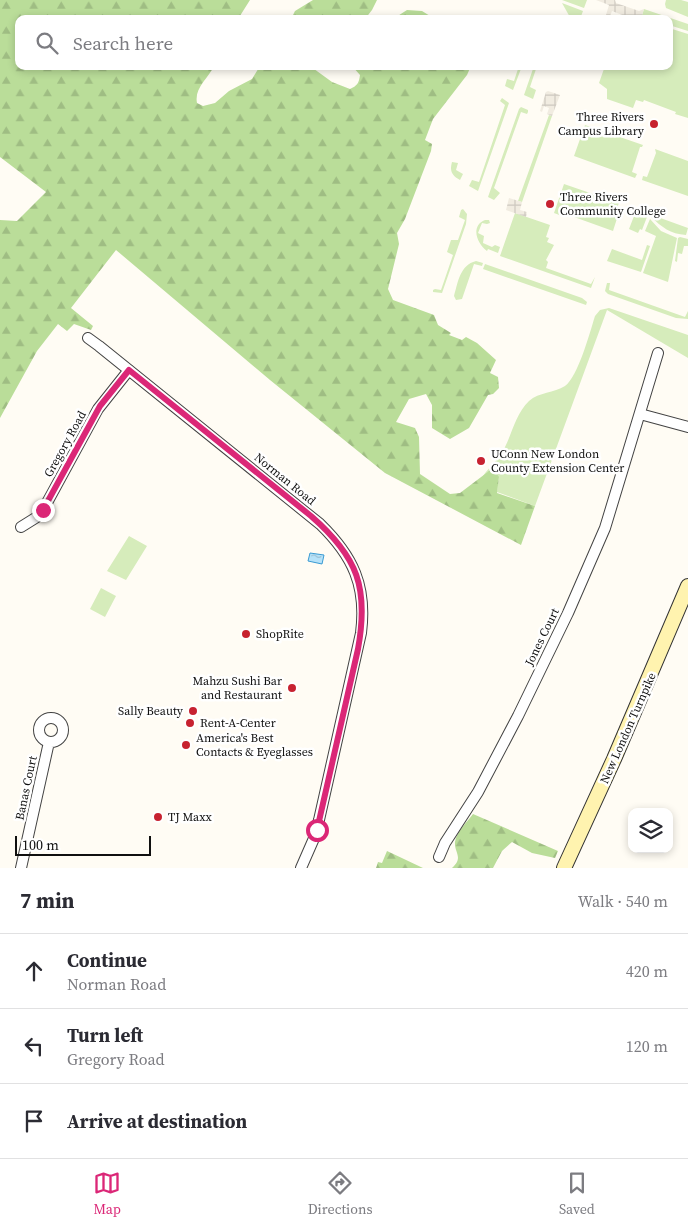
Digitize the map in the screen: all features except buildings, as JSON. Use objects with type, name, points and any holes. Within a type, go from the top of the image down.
[{"type":"main road","name":"New London Turnpike","points":[[564,868],[614,759],[688,586]]},
{"type":"street","name":"Norman Road","points":[[88,338],[320,524],[343,549],[358,577],[362,604],[361,633],[320,820],[301,868]]},
{"type":"street","name":"Jones Court","points":[[439,857],[478,792],[514,724],[568,613],[604,528],[658,353]]},
{"type":"street","name":"Gregory Road","points":[[21,527],[37,517],[43,510],[100,406],[129,370]]},
{"type":"street","points":[[640,414],[688,427]]},
{"type":"street","name":"Banas Court","points":[[22,868],[49,742]]},
{"type":"green space","points":[[0,0],[250,0],[241,15],[15,15],[15,70],[212,70],[198,93],[197,103],[203,106],[215,103],[229,91],[252,79],[258,70],[316,70],[332,82],[350,89],[359,80],[360,75],[356,70],[469,70],[433,119],[425,140],[432,144],[431,151],[405,219],[397,233],[399,244],[388,289],[393,300],[434,315],[438,325],[451,333],[449,335],[462,340],[466,337],[477,343],[496,360],[490,373],[498,377],[499,388],[493,394],[488,395],[469,428],[450,439],[432,428],[432,405],[426,394],[409,399],[396,422],[415,428],[419,437],[420,474],[450,494],[460,493],[493,468],[499,477],[497,493],[535,506],[521,545],[385,473],[270,380],[116,250],[71,308],[93,326],[91,330],[74,324],[67,331],[58,324],[37,351],[0,418],[0,220],[17,221],[46,192],[0,157]]},
{"type":"green space","points":[[313,0],[377,0],[368,15],[293,15],[295,11]]},
{"type":"green space","points":[[562,0],[587,0],[584,8]]},
{"type":"green space","points":[[666,0],[688,2],[688,17],[666,8]]},
{"type":"green space","points":[[562,3],[583,11],[582,15],[569,15]]},
{"type":"green space","points":[[644,9],[662,15],[642,15]]},
{"type":"green space","points":[[407,10],[422,11],[428,15],[399,15]]},
{"type":"green space","points":[[673,19],[688,24],[688,31],[673,26]]},
{"type":"green space","points":[[673,29],[688,34],[688,118],[644,100],[643,102],[636,100],[633,108],[607,99],[607,89],[599,83],[604,70],[673,70]]},
{"type":"green space","points":[[518,70],[520,70],[513,90],[505,86],[507,79],[514,81]]},
{"type":"green space","points":[[533,70],[536,70],[530,87],[536,90],[533,99],[524,95]]},
{"type":"green space","points":[[502,98],[509,103],[478,191],[469,186],[472,180],[479,182],[505,105],[500,101]]},
{"type":"green space","points":[[521,107],[528,110],[528,112],[527,114],[521,112],[494,188],[500,193],[494,200],[488,197]]},
{"type":"green space","points":[[549,115],[552,116],[522,202],[518,201]]},
{"type":"green space","points":[[585,125],[643,145],[640,147],[632,172],[637,174],[635,178],[574,156]]},
{"type":"green space","points":[[655,149],[688,161],[688,196],[642,180],[643,176],[647,177],[656,153]]},
{"type":"green space","points":[[452,162],[458,163],[456,170],[463,174],[460,180],[452,173]]},
{"type":"green space","points":[[564,184],[619,203],[617,208],[620,209],[613,231],[563,213],[562,216],[554,213]]},
{"type":"green space","points":[[463,209],[467,214],[466,224],[442,293],[433,292],[435,289],[441,290],[453,255],[447,252],[451,240],[458,240],[465,220],[459,217]]},
{"type":"green space","points":[[636,211],[647,217],[642,230],[640,229],[638,233],[629,229]]},
{"type":"green space","points":[[515,213],[550,225],[546,237],[549,238],[547,242],[554,245],[546,260],[548,262],[546,268],[591,284],[595,277],[591,288],[500,256]]},
{"type":"green space","points":[[652,215],[688,228],[686,235],[667,229],[651,217]]},
{"type":"green space","points":[[650,219],[661,231],[677,238],[668,282],[643,273],[656,236],[645,231]]},
{"type":"green space","points":[[489,220],[490,223],[482,223],[478,233],[484,236],[483,243],[492,247],[495,245],[500,247],[498,253],[488,249],[487,251],[478,240],[476,231],[480,223]]},
{"type":"green space","points":[[678,238],[688,239],[688,246],[684,246],[682,254],[678,253],[677,262],[675,261]]},
{"type":"green space","points":[[647,245],[650,246],[641,272],[607,261],[612,249],[642,260]]},
{"type":"green space","points":[[476,261],[483,263],[482,266],[474,264],[462,299],[456,300],[454,296],[460,275],[466,266]]},
{"type":"green space","points":[[485,264],[582,298],[587,302],[586,305],[483,269]]},
{"type":"green space","points":[[607,283],[610,283],[609,290],[685,317],[688,311],[688,319],[676,318],[608,294],[605,291]]},
{"type":"green space","points":[[609,308],[688,335],[688,358],[607,310],[535,506],[497,492],[499,477],[483,476],[502,453],[521,411],[533,398],[561,388],[570,381],[583,354],[595,316],[600,310]]},
{"type":"green space","points":[[129,536],[147,546],[126,580],[107,571]]},
{"type":"green space","points":[[101,588],[116,596],[105,617],[90,609]]},
{"type":"green space","points":[[473,814],[558,851],[555,858],[532,853],[512,842],[502,851],[493,868],[452,868],[458,858],[455,846],[456,838]]},
{"type":"green space","points":[[387,851],[423,868],[376,868],[378,862],[382,863]]},
{"type":"shaded area","points":[[596,0],[615,0],[616,3],[639,11],[644,9],[642,15],[622,15],[612,11],[610,15],[606,15],[609,5]]},
{"type":"shaded area","points":[[548,91],[560,95],[552,116],[547,114],[549,108],[544,106],[542,112],[540,111]]},
{"type":"shaded area","points":[[509,198],[522,202],[520,210],[527,212],[526,217],[506,210]]},
{"type":"water","points":[[310,553],[324,555],[322,564],[308,561]]},
{"type":"place","name":"Three Rivers Campus Library","points":[[654,124]]},
{"type":"place","name":"Three Rivers Community College","points":[[550,204]]},
{"type":"place","name":"UConn New London County Extension Center","points":[[481,461]]},
{"type":"place","name":"ShopRite","points":[[246,634]]},
{"type":"place","name":"Mahzu Sushi Bar and Restaurant","points":[[292,688]]},
{"type":"place","name":"Sally Beauty","points":[[193,711]]},
{"type":"place","name":"Rent-A-Center","points":[[190,723]]},
{"type":"place","name":"America's Best Contacts & Eyeglasses","points":[[186,745]]},
{"type":"place","name":"TJ Maxx","points":[[158,817]]},
{"type":"route","points":[[43,510],[100,406],[129,370],[311,516],[333,536],[347,554],[358,577],[362,596],[362,621],[358,649],[317,830]]}]
